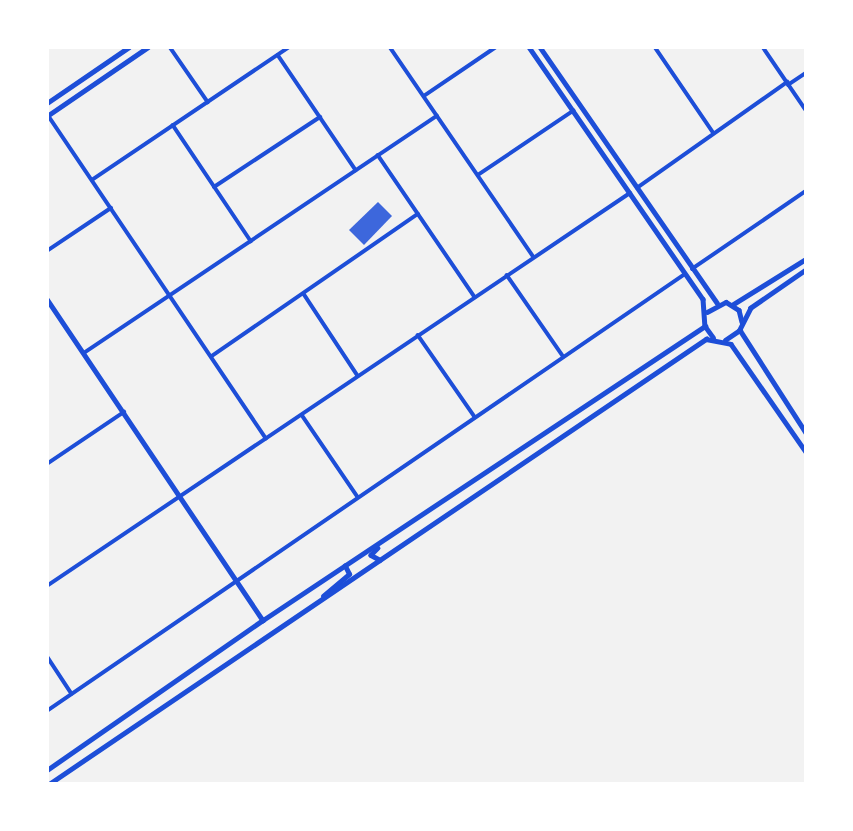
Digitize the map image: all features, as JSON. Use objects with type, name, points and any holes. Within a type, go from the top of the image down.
[{"type":"street","points":[[47,103],[129,47]]},
{"type":"street","points":[[148,47],[48,115],[267,439]]},
{"type":"street","points":[[170,47],[208,102]]},
{"type":"street","points":[[92,180],[289,47]]},
{"type":"street","points":[[390,47],[534,257]]},
{"type":"street","points":[[424,96],[496,47]]},
{"type":"street","points":[[530,47],[685,274],[707,312],[705,326],[714,338]]},
{"type":"street","points":[[540,47],[717,303],[732,305],[806,259]]},
{"type":"street","points":[[655,47],[714,132]]},
{"type":"street","points":[[763,47],[806,110]]},
{"type":"street","points":[[278,55],[356,170]]},
{"type":"street","points":[[636,188],[714,132],[806,73]]},
{"type":"street","points":[[478,176],[573,111]]},
{"type":"street","points":[[84,354],[437,116]]},
{"type":"street","points":[[214,187],[320,117]]},
{"type":"street","points":[[173,125],[251,242]]},
{"type":"street","points":[[378,155],[475,296]]},
{"type":"street","points":[[692,269],[806,191]]},
{"type":"street","points":[[47,586],[630,193]]},
{"type":"street","points":[[47,251],[111,208]]},
{"type":"street","points":[[211,357],[418,214]]},
{"type":"street","points":[[725,340],[740,330],[751,307],[806,270]]},
{"type":"street","points":[[47,711],[685,274]]},
{"type":"street","points":[[507,275],[563,356]]},
{"type":"street","points":[[304,293],[358,376]]},
{"type":"street","points":[[47,299],[263,620]]},
{"type":"street","points":[[707,312],[717,303]]},
{"type":"street","points":[[732,305],[742,323]]},
{"type":"street","points":[[47,770],[263,620],[705,326]]},
{"type":"street","points":[[740,330],[806,433]]},
{"type":"street","points":[[418,335],[475,417]]},
{"type":"street","points":[[49,784],[704,340],[725,340],[806,452]]},
{"type":"street","points":[[47,464],[124,412]]},
{"type":"street","points":[[302,415],[358,497]]},
{"type":"street","points":[[380,560],[372,553],[403,527]]},
{"type":"street","points":[[320,600],[349,574],[345,566]]},
{"type":"street","points":[[47,656],[72,694]]},
{"type":"building","points":[[378,202],[392,216],[364,245],[349,230]]}]
